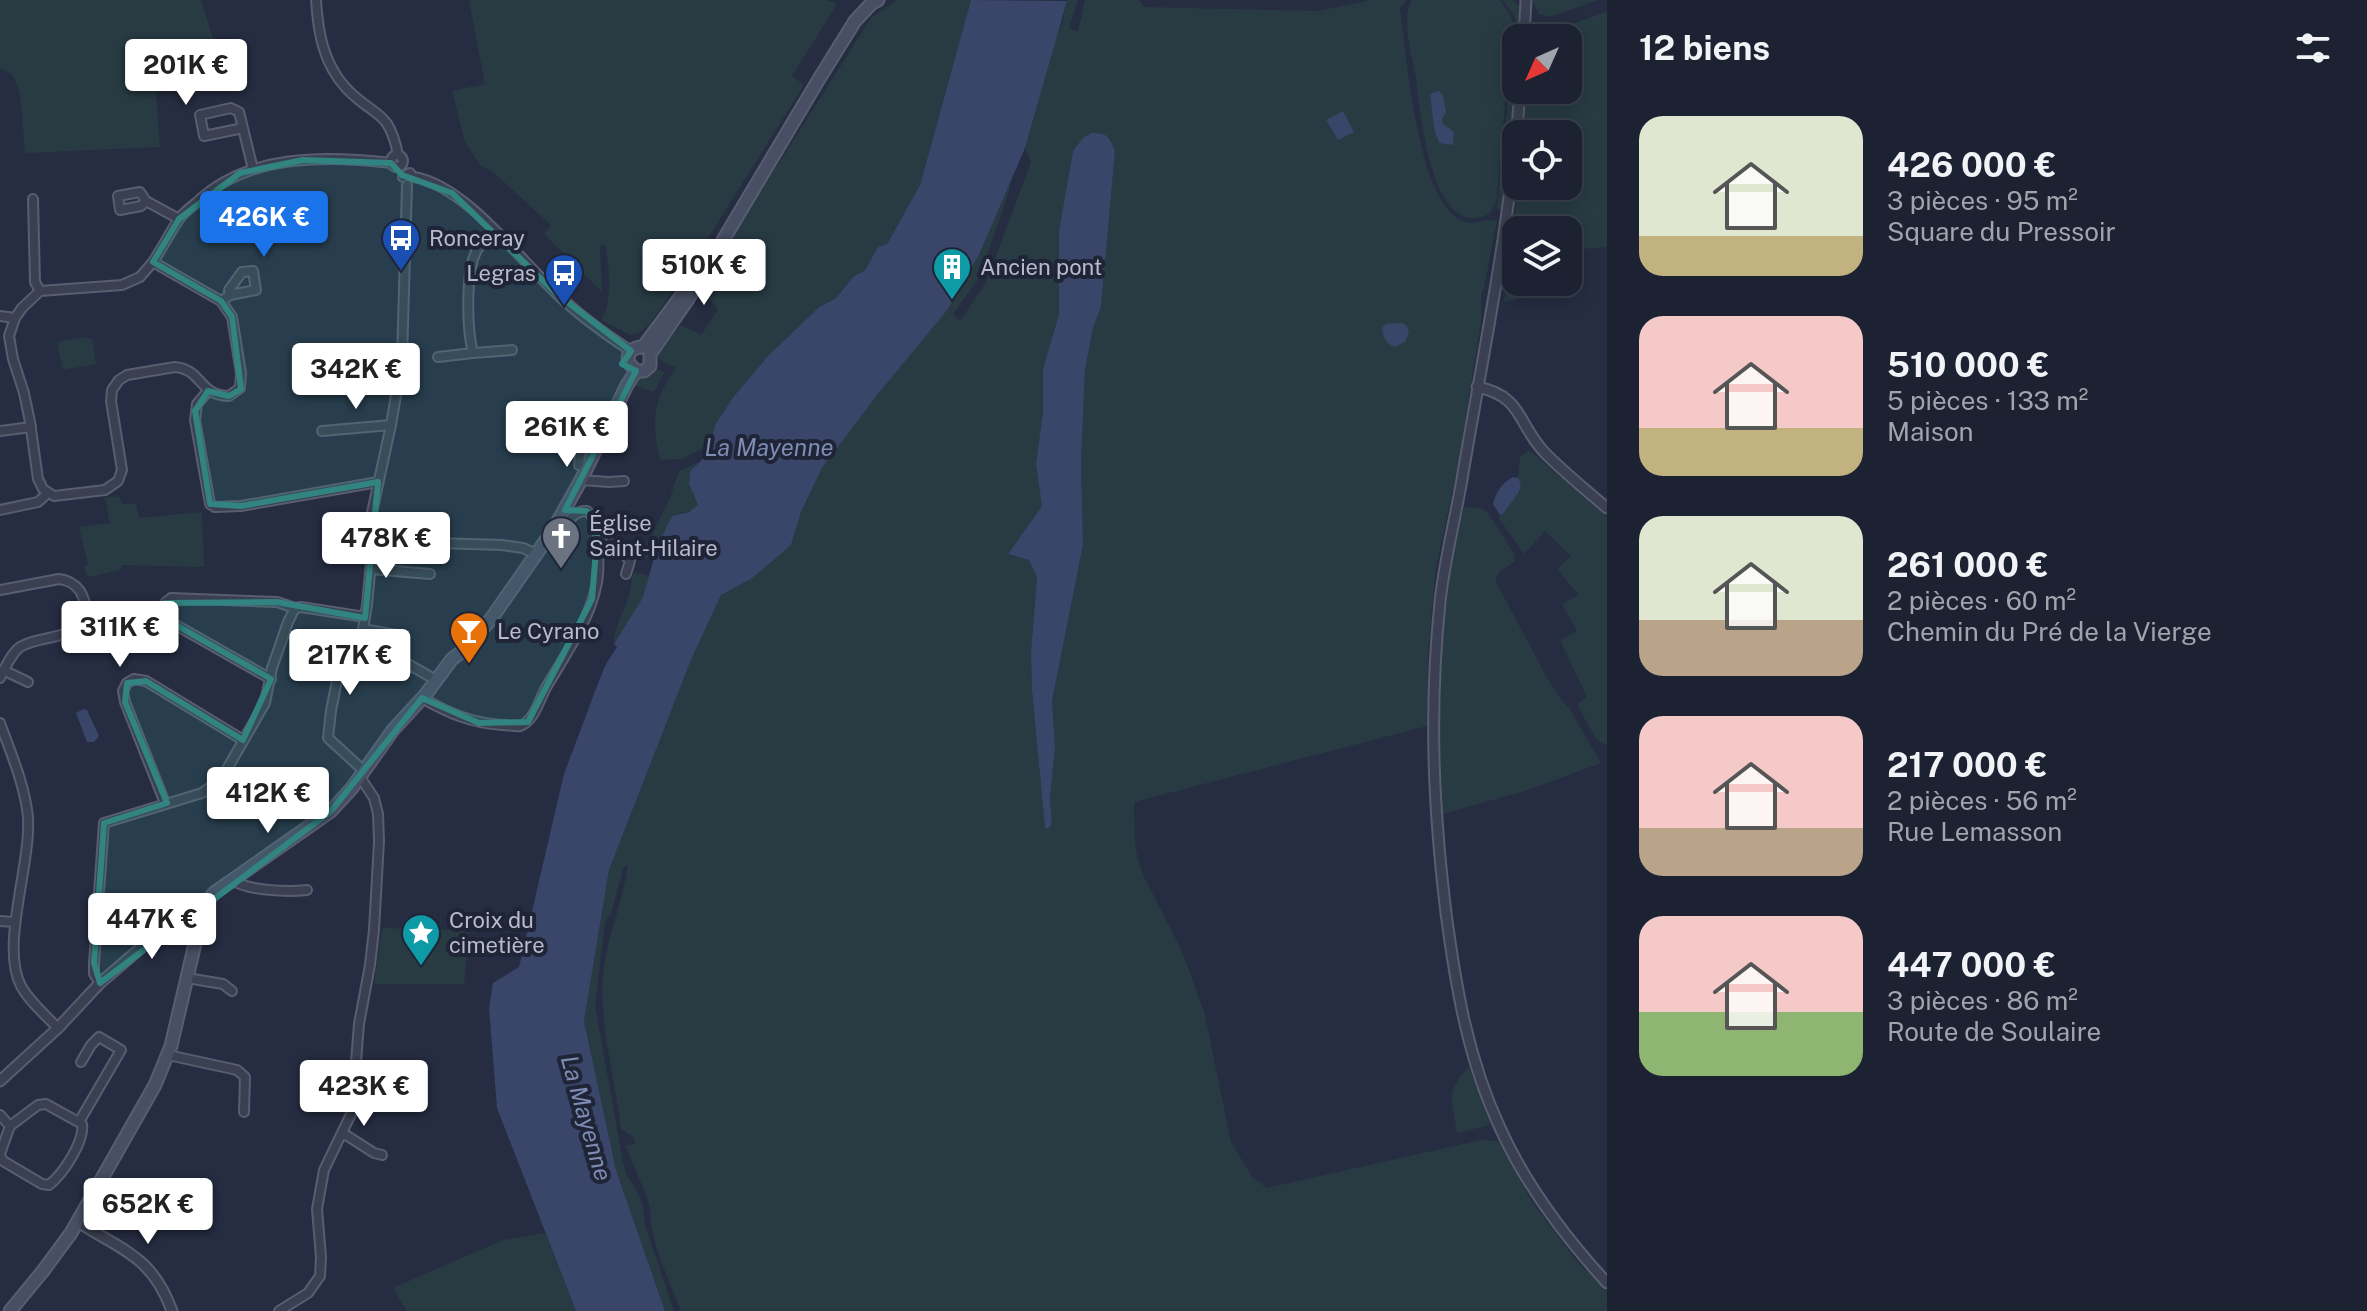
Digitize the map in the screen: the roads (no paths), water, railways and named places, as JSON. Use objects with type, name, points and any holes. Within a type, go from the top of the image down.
[{"type":"main road","points":[[647,350],[650,366],[644,371],[636,371],[628,362],[631,351],[647,350],[688,299],[855,21],[878,0]]},
{"type":"main road","points":[[10,1311],[78,1222],[155,1085],[168,1055],[187,978],[197,935],[196,915],[214,893],[331,811],[452,659],[491,619],[553,530],[636,371]]},
{"type":"street","points":[[279,1311],[308,1293],[320,1276],[318,1201],[324,1170],[352,1112],[359,1024],[370,965],[376,902],[378,814],[362,774],[328,738],[337,680],[355,655],[365,617],[371,569],[371,517],[402,359],[409,178],[397,162],[395,138],[389,123],[346,88],[333,71],[323,51],[316,0]]},
{"type":"street","points":[[1525,24],[1526,0]]},
{"type":"street","points":[[1519,104],[1508,216],[1441,599],[1434,672],[1435,808],[1458,997],[1475,1064],[1501,1130],[1533,1190],[1607,1283]]},
{"type":"street","points":[[243,128],[204,136],[200,115],[235,109],[239,112],[243,128],[253,169]]},
{"type":"street","points":[[153,262],[221,301],[232,317],[241,384],[229,396],[214,394],[193,374],[175,367],[123,377],[112,390],[111,401],[122,470],[118,481],[105,490],[60,497],[48,493],[38,479],[31,427],[9,336],[22,308],[40,291],[122,285],[140,277],[153,262],[179,219],[211,190],[240,173],[303,160],[330,158],[397,162]]},
{"type":"street","points":[[409,178],[425,179],[452,193],[494,230],[557,294],[631,351]]},
{"type":"street","points":[[33,199],[35,282],[40,291]]},
{"type":"street","points":[[146,201],[179,219]]},
{"type":"street","points":[[473,353],[468,301],[474,257],[494,230]]},
{"type":"street","points":[[221,301],[230,295]]},
{"type":"street","points":[[0,316],[15,318]]},
{"type":"street","points":[[438,357],[512,350]]},
{"type":"street","points":[[1477,387],[1508,399],[1517,408],[1530,436],[1546,454],[1607,508]]},
{"type":"street","points":[[208,391],[197,404],[195,420],[210,504],[215,507],[241,506],[378,482]]},
{"type":"street","points":[[591,414],[581,446],[579,465],[584,474],[609,482],[624,481]]},
{"type":"street","points":[[322,431],[391,425]]},
{"type":"street","points":[[0,431],[31,427]]},
{"type":"street","points":[[3,509],[38,502],[48,493]]},
{"type":"street","points":[[422,698],[461,718],[479,723],[519,727],[528,722],[569,652],[592,599],[599,570],[598,526],[587,511],[581,510],[561,529],[553,530]]},
{"type":"street","points":[[598,526],[630,561],[626,574]]},
{"type":"street","points":[[372,541],[502,545],[523,548],[536,554]]},
{"type":"street","points":[[371,569],[430,574]]},
{"type":"street","points":[[0,590],[65,579],[83,595],[86,608],[79,626],[70,632],[24,645],[13,654],[2,674],[28,682]]},
{"type":"street","points":[[271,679],[167,620],[163,616],[163,607],[171,598],[277,602],[295,608],[365,617]]},
{"type":"street","points":[[100,983],[94,974],[94,963],[104,823],[202,793],[216,783],[265,703],[288,622],[295,608]]},
{"type":"street","points":[[363,629],[402,636],[399,659],[436,680]]},
{"type":"street","points":[[165,803],[125,702],[123,691],[127,683],[134,679],[146,681],[243,740]]},
{"type":"street","points":[[0,723],[28,817],[24,874],[15,922],[15,973],[29,997],[58,1028]]},
{"type":"street","points":[[233,880],[238,885],[258,888],[307,890]]},
{"type":"street","points":[[0,1081],[58,1028],[100,983],[149,941],[178,921],[196,915]]},
{"type":"street","points":[[0,921],[15,922]]},
{"type":"street","points":[[187,978],[223,984],[232,991]]},
{"type":"street","points":[[79,1122],[121,1050],[99,1037],[81,1062]]},
{"type":"street","points":[[168,1055],[237,1070],[245,1077],[244,1112]]},
{"type":"street","points":[[46,1104],[79,1122],[83,1130],[81,1139],[58,1178],[49,1185],[3,1161],[0,1155],[10,1126],[38,1105],[46,1104]]},
{"type":"street","points":[[0,1115],[10,1126]]},
{"type":"street","points":[[341,1135],[382,1155]]},
{"type":"street","points":[[78,1222],[143,1263],[156,1279],[172,1311]]},
{"type":"water","name":"La Mayenne","points":[[971,0],[1067,1],[1025,148],[980,253],[948,309],[822,468],[801,512],[791,545],[751,579],[721,595],[691,660],[609,870],[584,1021],[616,1170],[665,1311],[576,1311],[497,1108],[489,1008],[493,983],[519,967],[564,774],[606,664],[617,647],[614,644],[643,597],[658,544],[672,516],[689,512],[698,505],[689,484],[690,471],[701,461],[715,425],[734,396],[768,356],[819,307],[836,298],[853,277],[865,270],[878,247],[887,244],[920,185]]},
{"type":"water","points":[[1439,91],[1446,112],[1443,124],[1454,132],[1453,145],[1439,143],[1434,128],[1430,94]]},
{"type":"water","points":[[1343,111],[1354,132],[1338,140],[1326,120]]},
{"type":"water","points":[[1091,133],[1107,136],[1115,151],[1101,307],[1093,328],[1085,370],[1081,462],[1083,545],[1052,701],[1055,746],[1050,799],[1052,824],[1048,829],[1045,828],[1032,691],[1031,651],[1037,577],[1029,560],[1008,554],[1042,506],[1036,464],[1043,413],[1043,369],[1059,314],[1059,231],[1073,151]]},
{"type":"water","points":[[1403,323],[1409,333],[1405,342],[1394,347],[1388,344],[1382,328],[1386,324]]},
{"type":"water","points":[[1513,477],[1518,478],[1521,484],[1519,492],[1500,515],[1493,504],[1494,500],[1503,485]]},
{"type":"water","points":[[87,710],[99,736],[94,742],[87,742],[76,713]]},
{"type":"place","name":"Ronceray","points":[[401,272]]},
{"type":"place","name":"Ancien pont","points":[[952,301]]},
{"type":"place","name":"Legras","points":[[564,307]]},
{"type":"place","name":"Église Saint-Hilaire","points":[[561,570]]},
{"type":"place","name":"Le Cyrano","points":[[469,665]]},
{"type":"place","name":"Croix du cimetière","points":[[421,967]]}]
